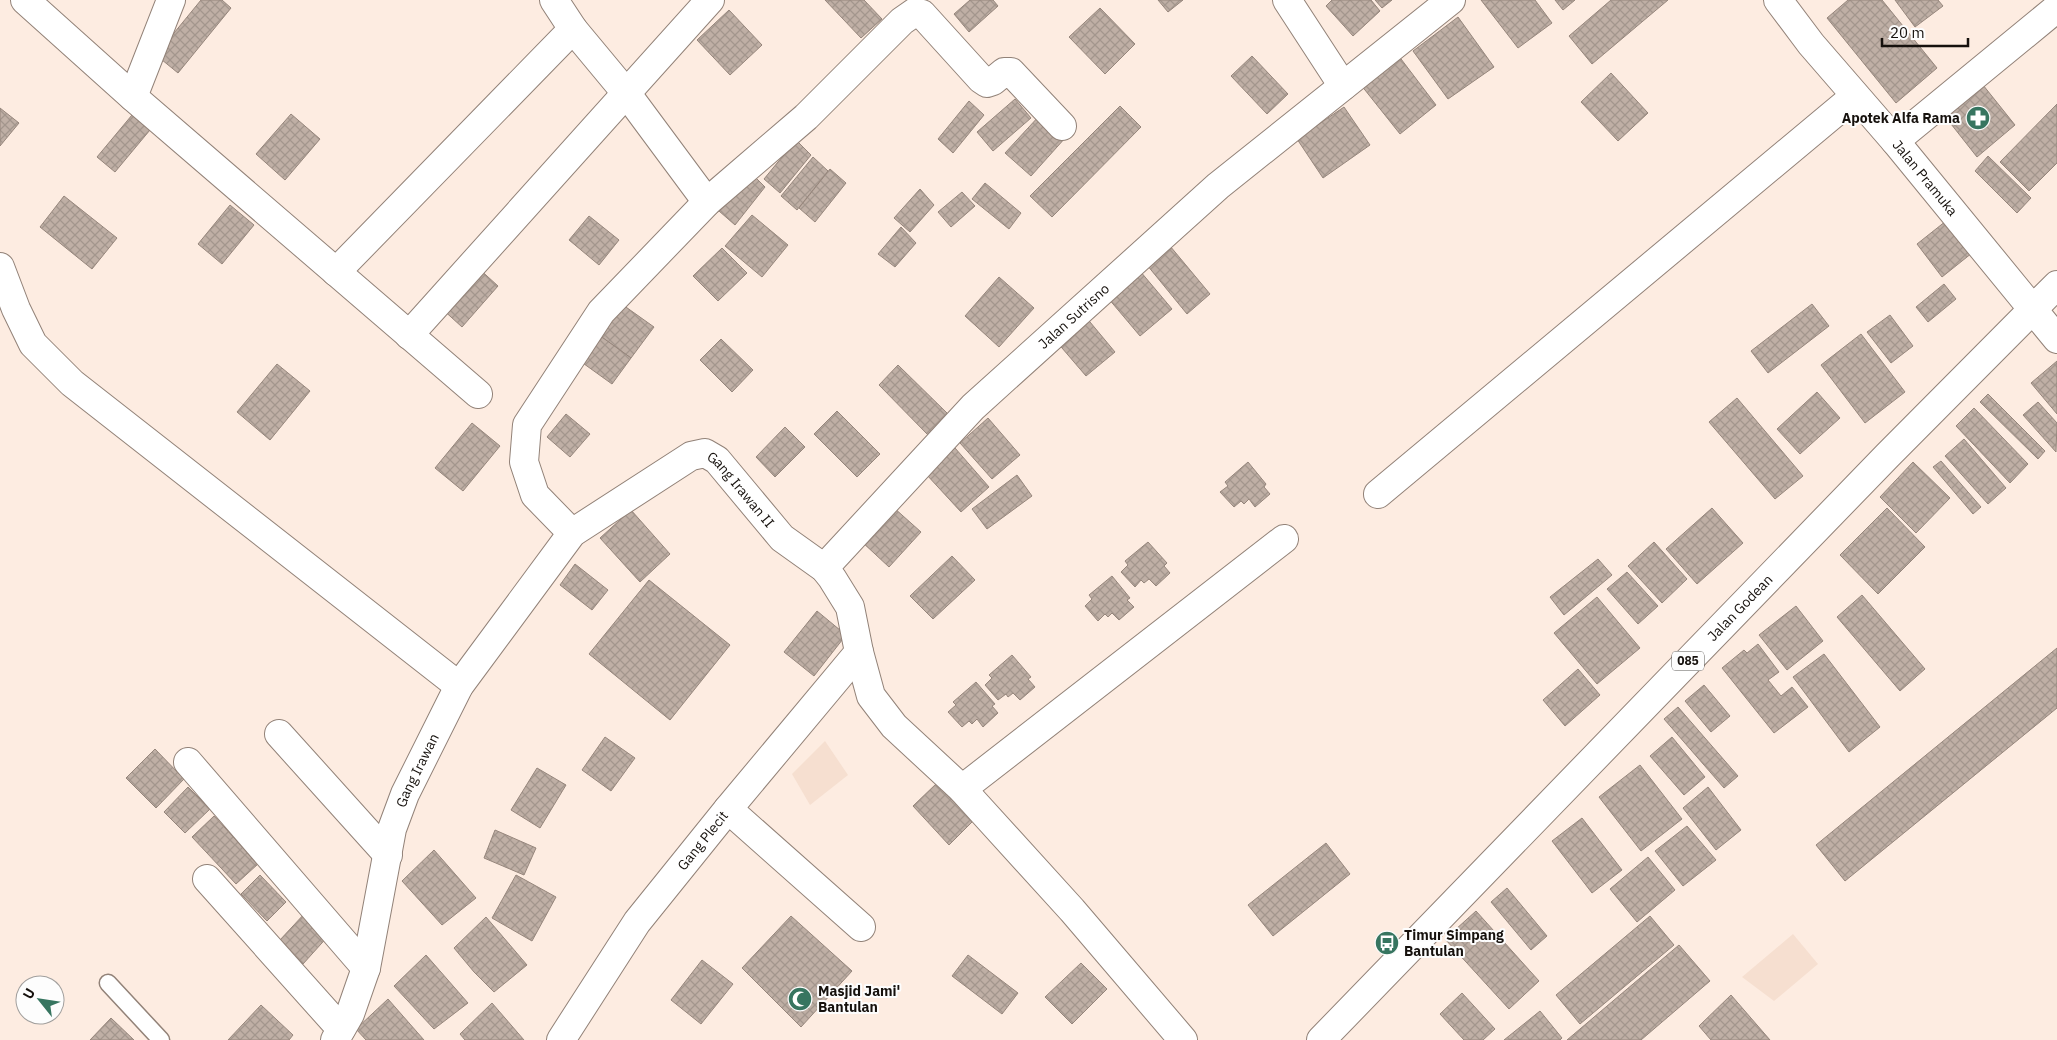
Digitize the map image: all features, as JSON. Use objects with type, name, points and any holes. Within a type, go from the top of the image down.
[{"type":"street","points":[[25,0],[133,97],[478,394]]},
{"type":"street","points":[[133,97],[170,0]]},
{"type":"street","points":[[554,0],[572,29],[627,94],[706,202]]},
{"type":"street","points":[[409,335],[710,0]]},
{"type":"street","points":[[1287,0],[1344,86]]},
{"type":"street","name":"Jalan Sutrisno","points":[[824,568],[973,407],[1218,186],[1451,0]]},
{"type":"street","name":"Jalan Pramuka","points":[[1778,0],[1811,44],[1895,141],[2008,277],[2032,311],[2057,339]]},
{"type":"street","points":[[1895,141],[2057,8]]},
{"type":"street","points":[[572,533],[535,495],[524,462],[527,425],[601,312],[706,202],[806,117],[902,22],[915,12],[922,14],[953,50],[987,83],[993,81],[1004,72],[1011,72],[1062,126]]},
{"type":"street","points":[[336,272],[572,29]]},
{"type":"street","points":[[1378,494],[1855,96]]},
{"type":"street","points":[[0,267],[16,310],[33,344],[72,383],[459,686]]},
{"type":"street","name":"Jalan Godean","points":[[1321,1040],[1888,454],[2057,285]]},
{"type":"street","name":"Gang Irawan II","points":[[572,533],[691,456],[705,453],[717,460],[782,538],[824,568],[850,607],[859,652],[871,696],[894,726],[962,788],[1072,910],[1183,1040]]},
{"type":"street","name":"Gang Irawan","points":[[338,1035],[350,1014],[366,968],[392,829],[405,794],[459,686],[572,533]]},
{"type":"street","points":[[962,788],[1284,539]]},
{"type":"street","name":"Gang Plecit","points":[[561,1040],[637,922],[859,652]]},
{"type":"street","points":[[279,734],[388,855]]},
{"type":"street","points":[[188,762],[366,968]]},
{"type":"street","points":[[728,809],[861,927]]},
{"type":"street","points":[[207,879],[338,1035]]},
{"type":"lane","points":[[108,983],[161,1040]]},
{"type":"shaded area","points":[[825,741],[848,775],[810,805],[792,774]]},
{"type":"shaded area","points":[[1793,934],[1818,964],[1774,1001],[1742,977]]},
{"type":"building","points":[[201,0],[222,0],[231,8],[178,73],[156,55]]},
{"type":"building","points":[[825,0],[864,0],[882,19],[861,38]]},
{"type":"building","points":[[970,0],[993,0],[998,6],[969,32],[954,14]]},
{"type":"building","points":[[1158,0],[1183,0],[1168,12]]},
{"type":"building","points":[[1332,0],[1371,0],[1380,11],[1353,36],[1326,6]]},
{"type":"building","points":[[1375,0],[1392,0],[1382,8]]},
{"type":"building","points":[[1481,0],[1535,0],[1552,23],[1518,48]]},
{"type":"building","points":[[1555,0],[1575,0],[1563,10]]},
{"type":"building","points":[[1611,0],[1668,0],[1592,64],[1569,36]]},
{"type":"building","points":[[1848,0],[1882,0],[1937,68],[1896,103],[1827,18]]},
{"type":"building","points":[[1895,0],[1938,0],[1943,6],[1915,27]]},
{"type":"building","points":[[1100,8],[1135,44],[1105,74],[1069,37]]},
{"type":"building","points":[[729,10],[762,45],[730,75],[697,40]]},
{"type":"building","points":[[1458,17],[1494,67],[1448,99],[1413,51]]},
{"type":"building","points":[[1398,55],[1436,105],[1400,134],[1361,85]]},
{"type":"building","points":[[1252,56],[1288,94],[1267,114],[1231,76]]},
{"type":"building","points":[[1611,73],[1648,113],[1618,141],[1581,102]]},
{"type":"building","name":"Apotek Alfa Rama","points":[[1979,80],[2015,125],[1977,157],[1940,110]]},
{"type":"building","points":[[1015,99],[1031,118],[993,151],[977,132]]},
{"type":"building","points":[[969,101],[984,115],[953,153],[938,139]]},
{"type":"building","points":[[2057,104],[2057,163],[2029,191],[2000,162]]},
{"type":"building","points":[[1120,106],[1141,127],[1052,217],[1030,196]]},
{"type":"building","points":[[1344,107],[1370,145],[1323,178],[1297,139]]},
{"type":"building","points":[[0,108],[19,123],[0,146]]},
{"type":"building","points":[[137,109],[155,124],[115,172],[97,157]]},
{"type":"building","points":[[291,114],[320,139],[285,180],[256,154]]},
{"type":"building","points":[[1040,115],[1066,137],[1031,176],[1005,153]]},
{"type":"building","points":[[796,140],[811,155],[780,193],[764,179]]},
{"type":"building","points":[[1988,156],[2031,198],[2017,213],[1975,171]]},
{"type":"building","points":[[813,157],[828,171],[797,210],[781,196]]},
{"type":"building","points":[[830,169],[846,183],[815,222],[799,208]]},
{"type":"building","points":[[750,172],[765,187],[735,225],[719,211]]},
{"type":"building","points":[[985,183],[1021,213],[1009,229],[972,199]]},
{"type":"building","points":[[920,189],[934,205],[910,232],[894,218]]},
{"type":"building","points":[[962,192],[975,206],[951,227],[938,212]]},
{"type":"building","points":[[64,196],[117,238],[92,269],[40,227]]},
{"type":"building","points":[[230,205],[254,225],[222,264],[198,244]]},
{"type":"building","points":[[752,215],[788,245],[762,277],[725,246]]},
{"type":"building","points":[[589,216],[619,240],[599,265],[569,240]]},
{"type":"building","points":[[1946,221],[1972,253],[1942,277],[1917,244]]},
{"type":"building","points":[[901,227],[916,243],[895,267],[878,254]]},
{"type":"building","points":[[1170,246],[1210,294],[1187,314],[1147,265]]},
{"type":"building","points":[[722,248],[747,273],[718,301],[693,276]]},
{"type":"building","points":[[476,266],[498,286],[462,327],[440,307]]},
{"type":"building","points":[[1140,271],[1172,309],[1140,336],[1108,298]]},
{"type":"building","points":[[999,277],[1034,308],[999,347],[965,316]]},
{"type":"building","points":[[1944,284],[1956,299],[1928,322],[1916,307]]},
{"type":"building","points":[[616,300],[654,327],[631,358],[593,331]]},
{"type":"building","points":[[1812,304],[1829,326],[1768,373],[1751,351]]},
{"type":"building","points":[[1890,315],[1913,346],[1891,363],[1867,332]]},
{"type":"building","points":[[1085,316],[1115,352],[1086,376],[1056,341]]},
{"type":"building","points":[[1861,334],[1905,392],[1865,423],[1821,365]]},
{"type":"building","points":[[599,335],[631,358],[612,384],[580,361]]},
{"type":"building","points":[[721,339],[753,370],[732,392],[700,360]]},
{"type":"building","points":[[2057,361],[2057,414],[2031,383]]},
{"type":"building","points":[[277,364],[310,391],[270,440],[237,412]]},
{"type":"building","points":[[898,365],[948,414],[928,435],[879,385]]},
{"type":"building","points":[[1817,392],[1840,418],[1800,454],[1777,429]]},
{"type":"building","points":[[1988,394],[2045,451],[2038,459],[1980,402]]},
{"type":"building","points":[[1737,398],[1803,476],[1775,499],[1709,422]]},
{"type":"building","points":[[2038,402],[2057,423],[2056,452],[2023,415]]},
{"type":"building","points":[[1974,408],[2028,464],[2010,483],[1956,426]]},
{"type":"building","points":[[837,411],[880,454],[857,477],[814,434]]},
{"type":"building","points":[[566,414],[590,434],[570,457],[547,437]]},
{"type":"building","points":[[988,418],[1020,455],[992,479],[960,443]]},
{"type":"building","points":[[472,423],[500,446],[463,491],[435,468]]},
{"type":"building","points":[[785,427],[805,447],[775,477],[756,457]]},
{"type":"building","points":[[1964,439],[2006,488],[1988,504],[1945,456]]},
{"type":"building","points":[[955,448],[989,487],[961,512],[926,474]]},
{"type":"building","points":[[1941,461],[1981,507],[1973,514],[1933,467]]},
{"type":"building","points":[[1248,462],[1266,484],[1264,487],[1270,494],[1255,507],[1249,499],[1244,504],[1241,501],[1234,507],[1220,492],[1228,486],[1225,482]]},
{"type":"building","points":[[1913,462],[1950,498],[1916,533],[1880,497]]},
{"type":"building","points":[[1017,475],[1032,496],[987,529],[972,509]]},
{"type":"building","points":[[893,507],[921,532],[889,567],[861,541]]},
{"type":"building","points":[[1712,508],[1743,543],[1697,584],[1666,549]]},
{"type":"building","points":[[1887,508],[1925,547],[1878,594],[1840,555]]},
{"type":"building","points":[[631,510],[670,554],[640,582],[600,538]]},
{"type":"building","points":[[1148,542],[1167,563],[1164,566],[1170,573],[1156,586],[1149,579],[1144,583],[1141,580],[1135,587],[1121,572],[1128,565],[1125,561]]},
{"type":"building","points":[[1654,542],[1687,579],[1662,603],[1628,566]]},
{"type":"building","points":[[952,556],[975,580],[933,619],[910,596]]},
{"type":"building","points":[[1598,559],[1612,575],[1564,615],[1550,597]]},
{"type":"building","points":[[575,564],[608,590],[592,610],[560,585]]},
{"type":"building","points":[[1627,572],[1658,606],[1638,624],[1607,589]]},
{"type":"building","points":[[1112,576],[1130,598],[1127,600],[1134,607],[1119,620],[1112,613],[1108,617],[1105,614],[1098,621],[1085,606],[1092,599],[1089,595]]},
{"type":"building","points":[[649,580],[730,645],[670,720],[589,654]]},
{"type":"building","points":[[1862,595],[1925,669],[1900,691],[1837,617]]},
{"type":"building","points":[[1597,597],[1640,648],[1597,684],[1554,633]]},
{"type":"building","points":[[1796,606],[1823,641],[1787,670],[1759,635]]},
{"type":"building","points":[[817,611],[846,635],[814,676],[784,652]]},
{"type":"building","points":[[1758,644],[1779,672],[1768,680],[1781,696],[1792,687],[1808,707],[1774,733],[1722,668],[1744,650],[1747,653]]},
{"type":"building","points":[[2057,648],[2057,708],[1845,881],[1816,845]]},
{"type":"building","points":[[1824,654],[1880,727],[1849,752],[1793,677]]},
{"type":"building","points":[[1012,655],[1031,677],[1028,679],[1035,687],[1020,700],[1013,693],[1008,697],[1006,694],[998,700],[985,685],[992,678],[989,675]]},
{"type":"building","points":[[1578,669],[1600,695],[1565,726],[1543,700]]},
{"type":"building","points":[[976,682],[995,704],[992,706],[998,713],[983,727],[977,719],[972,724],[969,721],[962,727],[948,712],[956,705],[953,702]]},
{"type":"building","points":[[1704,685],[1730,716],[1711,732],[1685,701]]},
{"type":"building","points":[[1678,707],[1738,776],[1724,788],[1664,719]]},
{"type":"building","points":[[605,737],[635,758],[611,791],[582,770]]},
{"type":"building","points":[[1672,737],[1705,777],[1684,795],[1650,756]]},
{"type":"building","points":[[155,749],[184,779],[156,808],[126,778]]},
{"type":"building","points":[[1640,765],[1682,819],[1641,851],[1599,797]]},
{"type":"building","points":[[537,768],[566,785],[540,828],[511,810]]},
{"type":"building","points":[[937,783],[973,821],[949,845],[913,806]]},
{"type":"building","points":[[188,787],[210,809],[185,833],[164,812]]},
{"type":"building","points":[[1708,787],[1741,830],[1716,850],[1683,808]]},
{"type":"building","points":[[214,816],[258,864],[236,884],[192,837]]},
{"type":"building","points":[[1582,818],[1622,870],[1592,893],[1552,841]]},
{"type":"building","points":[[1687,826],[1716,860],[1683,886],[1655,851]]},
{"type":"building","points":[[495,830],[536,848],[524,875],[484,858]]},
{"type":"building","points":[[1326,843],[1350,874],[1273,936],[1248,905]]},
{"type":"building","points":[[434,850],[476,898],[442,925],[402,881]]},
{"type":"building","points":[[1648,857],[1675,890],[1637,922],[1610,889]]},
{"type":"building","points":[[260,875],[286,902],[267,921],[241,894]]},
{"type":"building","points":[[516,875],[556,897],[532,941],[492,918]]},
{"type":"building","points":[[1507,888],[1547,936],[1531,950],[1491,902]]},
{"type":"building","points":[[1476,911],[1539,981],[1509,1009],[1445,939]]},
{"type":"building","points":[[306,912],[330,934],[303,964],[279,941]]},
{"type":"building","name":"Masjid Jami' Bantulan","points":[[791,916],[852,971],[801,1027],[742,968]]},
{"type":"building","points":[[1650,916],[1674,945],[1580,1024],[1556,995]]},
{"type":"building","points":[[486,917],[527,965],[494,992],[454,948]]},
{"type":"building","points":[[1679,945],[1710,981],[1641,1040],[1567,1040]]},
{"type":"building","points":[[426,955],[468,1003],[434,1029],[394,986]]},
{"type":"building","points":[[968,955],[1018,993],[1002,1014],[952,976]]},
{"type":"building","points":[[702,960],[733,984],[701,1024],[671,1000]]},
{"type":"building","points":[[1081,963],[1107,989],[1072,1024],[1045,997]]},
{"type":"building","points":[[1462,993],[1495,1029],[1483,1040],[1464,1040],[1440,1014]]},
{"type":"building","points":[[1731,995],[1770,1040],[1711,1040],[1699,1026]]},
{"type":"building","points":[[388,999],[424,1040],[366,1040],[356,1029]]},
{"type":"building","points":[[492,1003],[524,1040],[465,1040],[460,1034]]},
{"type":"building","points":[[261,1005],[293,1035],[289,1040],[228,1040]]},
{"type":"building","points":[[1540,1011],[1562,1038],[1560,1040],[1504,1040]]},
{"type":"building","points":[[111,1018],[134,1040],[90,1040]]},
{"type":"place","name":"Apotek Alfa Rama","points":[[1978,118]]},
{"type":"place","name":"Timur Simpang Bantulan","points":[[1387,943]]},
{"type":"place","name":"Masjid Jami' Bantulan","points":[[800,999]]}]
